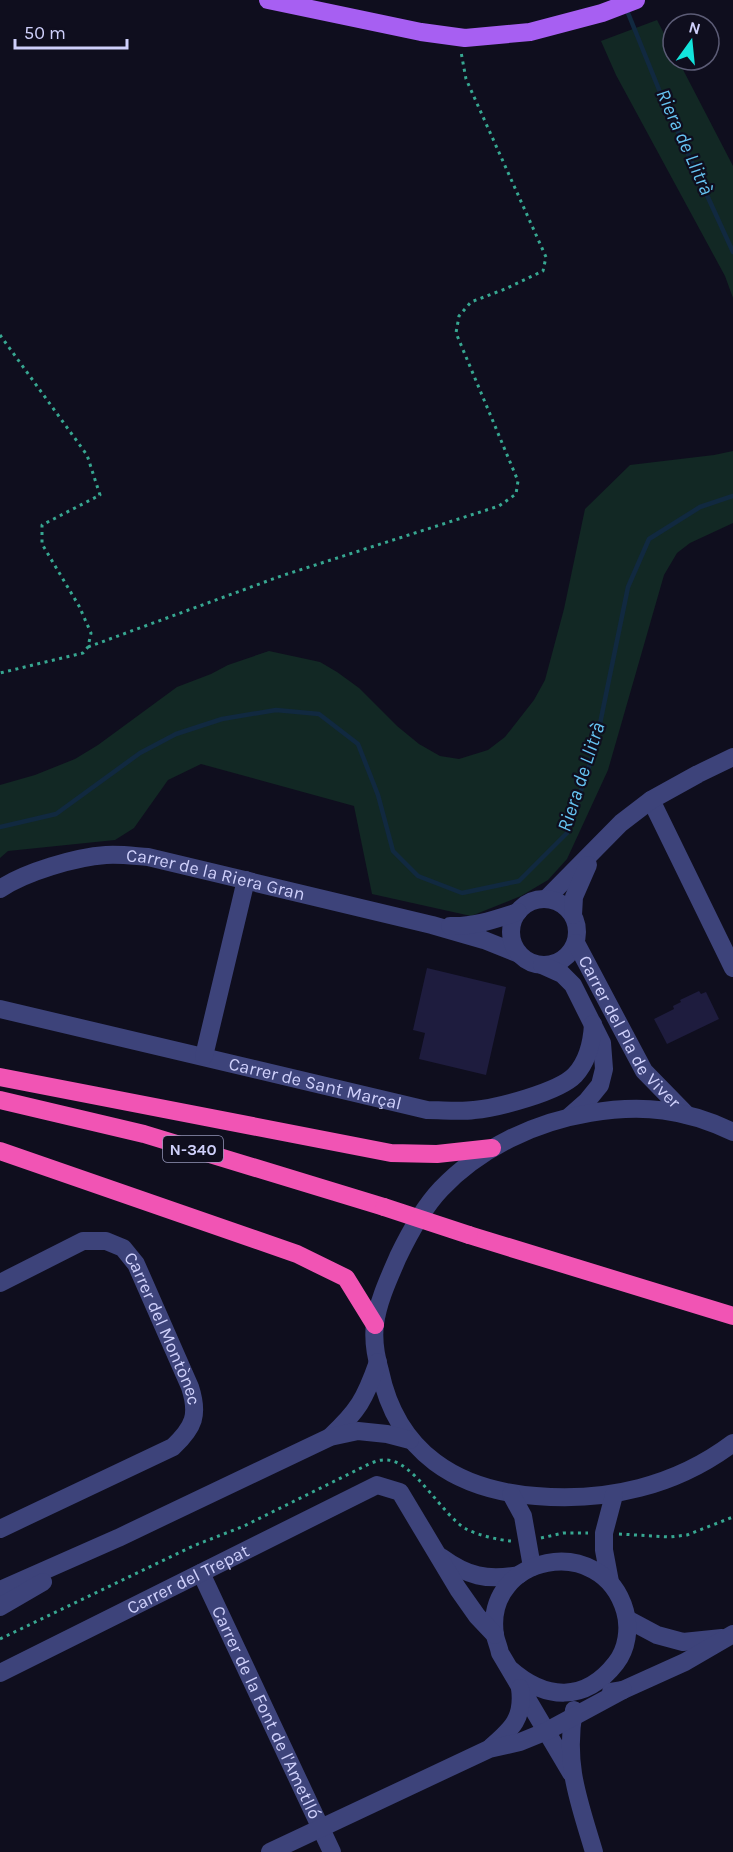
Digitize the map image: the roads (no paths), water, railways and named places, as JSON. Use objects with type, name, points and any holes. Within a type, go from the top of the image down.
[{"type":"highway","points":[[0,1077],[391,1153],[437,1154],[492,1149]]},
{"type":"highway","name":"N-340","points":[[0,1100],[144,1134],[733,1316]]},
{"type":"highway","points":[[0,1151],[297,1254],[346,1278],[375,1325]]},
{"type":"main road","points":[[268,0],[421,32],[465,38],[530,32],[602,13],[636,0]]},
{"type":"street","points":[[546,899],[560,902],[569,910],[576,922],[578,934],[576,943],[567,957],[556,964],[542,966],[530,962],[519,954],[512,942],[513,919],[522,907],[546,899],[621,823],[651,800],[733,757]]},
{"type":"street","points":[[651,800],[733,968]]},
{"type":"street","points":[[573,915],[574,897],[596,850]]},
{"type":"street","name":"Carrer de la Riera Gran","points":[[0,889],[11,881],[78,859],[108,855],[148,858],[432,925],[484,939],[519,954]]},
{"type":"street","points":[[204,1056],[246,880]]},
{"type":"street","name":"Carrer de la Riera Gran","points":[[432,925],[461,926],[491,921],[518,912]]},
{"type":"street","name":"Carrer del Pla de Viver","points":[[576,943],[644,1071],[687,1114]]},
{"type":"street","name":"Carrer del Pla de Viver","points":[[542,966],[562,974],[573,985],[602,1043],[604,1070],[600,1085],[570,1116]]},
{"type":"street","name":"Carrer de Sant Marçal","points":[[0,1010],[428,1110],[474,1111],[516,1101],[551,1089],[574,1077],[585,1060],[592,1042],[593,1024]]},
{"type":"street","points":[[733,1132],[687,1114],[656,1108],[634,1108],[570,1116],[526,1131],[492,1149],[440,1190],[419,1220],[405,1242],[390,1275],[375,1325],[378,1362],[390,1406],[398,1423],[410,1440],[427,1456],[455,1475],[483,1486],[511,1494],[578,1498],[614,1495],[654,1485],[690,1470],[713,1458],[733,1443]]},
{"type":"street","name":"Carrer del Montònec","points":[[0,1282],[83,1241],[106,1241],[123,1248],[136,1264],[196,1404],[193,1420],[184,1437],[173,1447],[0,1529]]},
{"type":"street","points":[[330,1437],[353,1415],[367,1391],[378,1362]]},
{"type":"street","points":[[0,1590],[118,1538],[330,1437],[358,1431],[387,1434],[410,1440]]},
{"type":"street","name":"Carrer del Trepat","points":[[0,1672],[377,1485],[400,1492],[437,1554]]},
{"type":"street","points":[[511,1494],[523,1516],[529,1539],[526,1571],[507,1587],[499,1602],[495,1618],[495,1635],[500,1653],[571,1773],[594,1852]]},
{"type":"street","points":[[610,1582],[604,1550],[604,1533],[614,1495]]},
{"type":"street","points":[[0,1607],[118,1538]]},
{"type":"street","points":[[437,1554],[457,1569],[481,1577],[501,1578],[552,1561],[574,1562],[593,1569],[610,1582],[621,1599],[627,1618],[626,1640],[618,1661],[604,1677],[582,1689],[564,1693],[543,1690],[525,1682],[510,1669]]},
{"type":"street","points":[[437,1554],[477,1616],[495,1635]]},
{"type":"street","name":"Carrer de la Font de l'Ametlló","points":[[201,1573],[332,1852]]},
{"type":"street","points":[[627,1618],[657,1635],[683,1642],[728,1636]]},
{"type":"street","points":[[270,1852],[489,1749],[520,1742],[547,1731],[623,1690],[704,1653],[728,1636]]},
{"type":"street","points":[[489,1749],[515,1723],[522,1701],[519,1685]]},
{"type":"street","points":[[582,1689],[606,1693],[623,1690]]},
{"type":"street","points":[[571,1773],[572,1718],[582,1689]]},
{"type":"waterway","name":"Riera de Llitrà","points":[[626,8],[662,97],[733,252]]},
{"type":"waterway","name":"Riera de Llitrà","points":[[0,827],[56,814],[140,753],[176,734],[222,719],[276,710],[319,714],[358,744],[378,795],[393,851],[418,876],[462,893],[519,881],[567,833],[595,748],[628,587],[649,539],[700,507],[733,496]]}]
